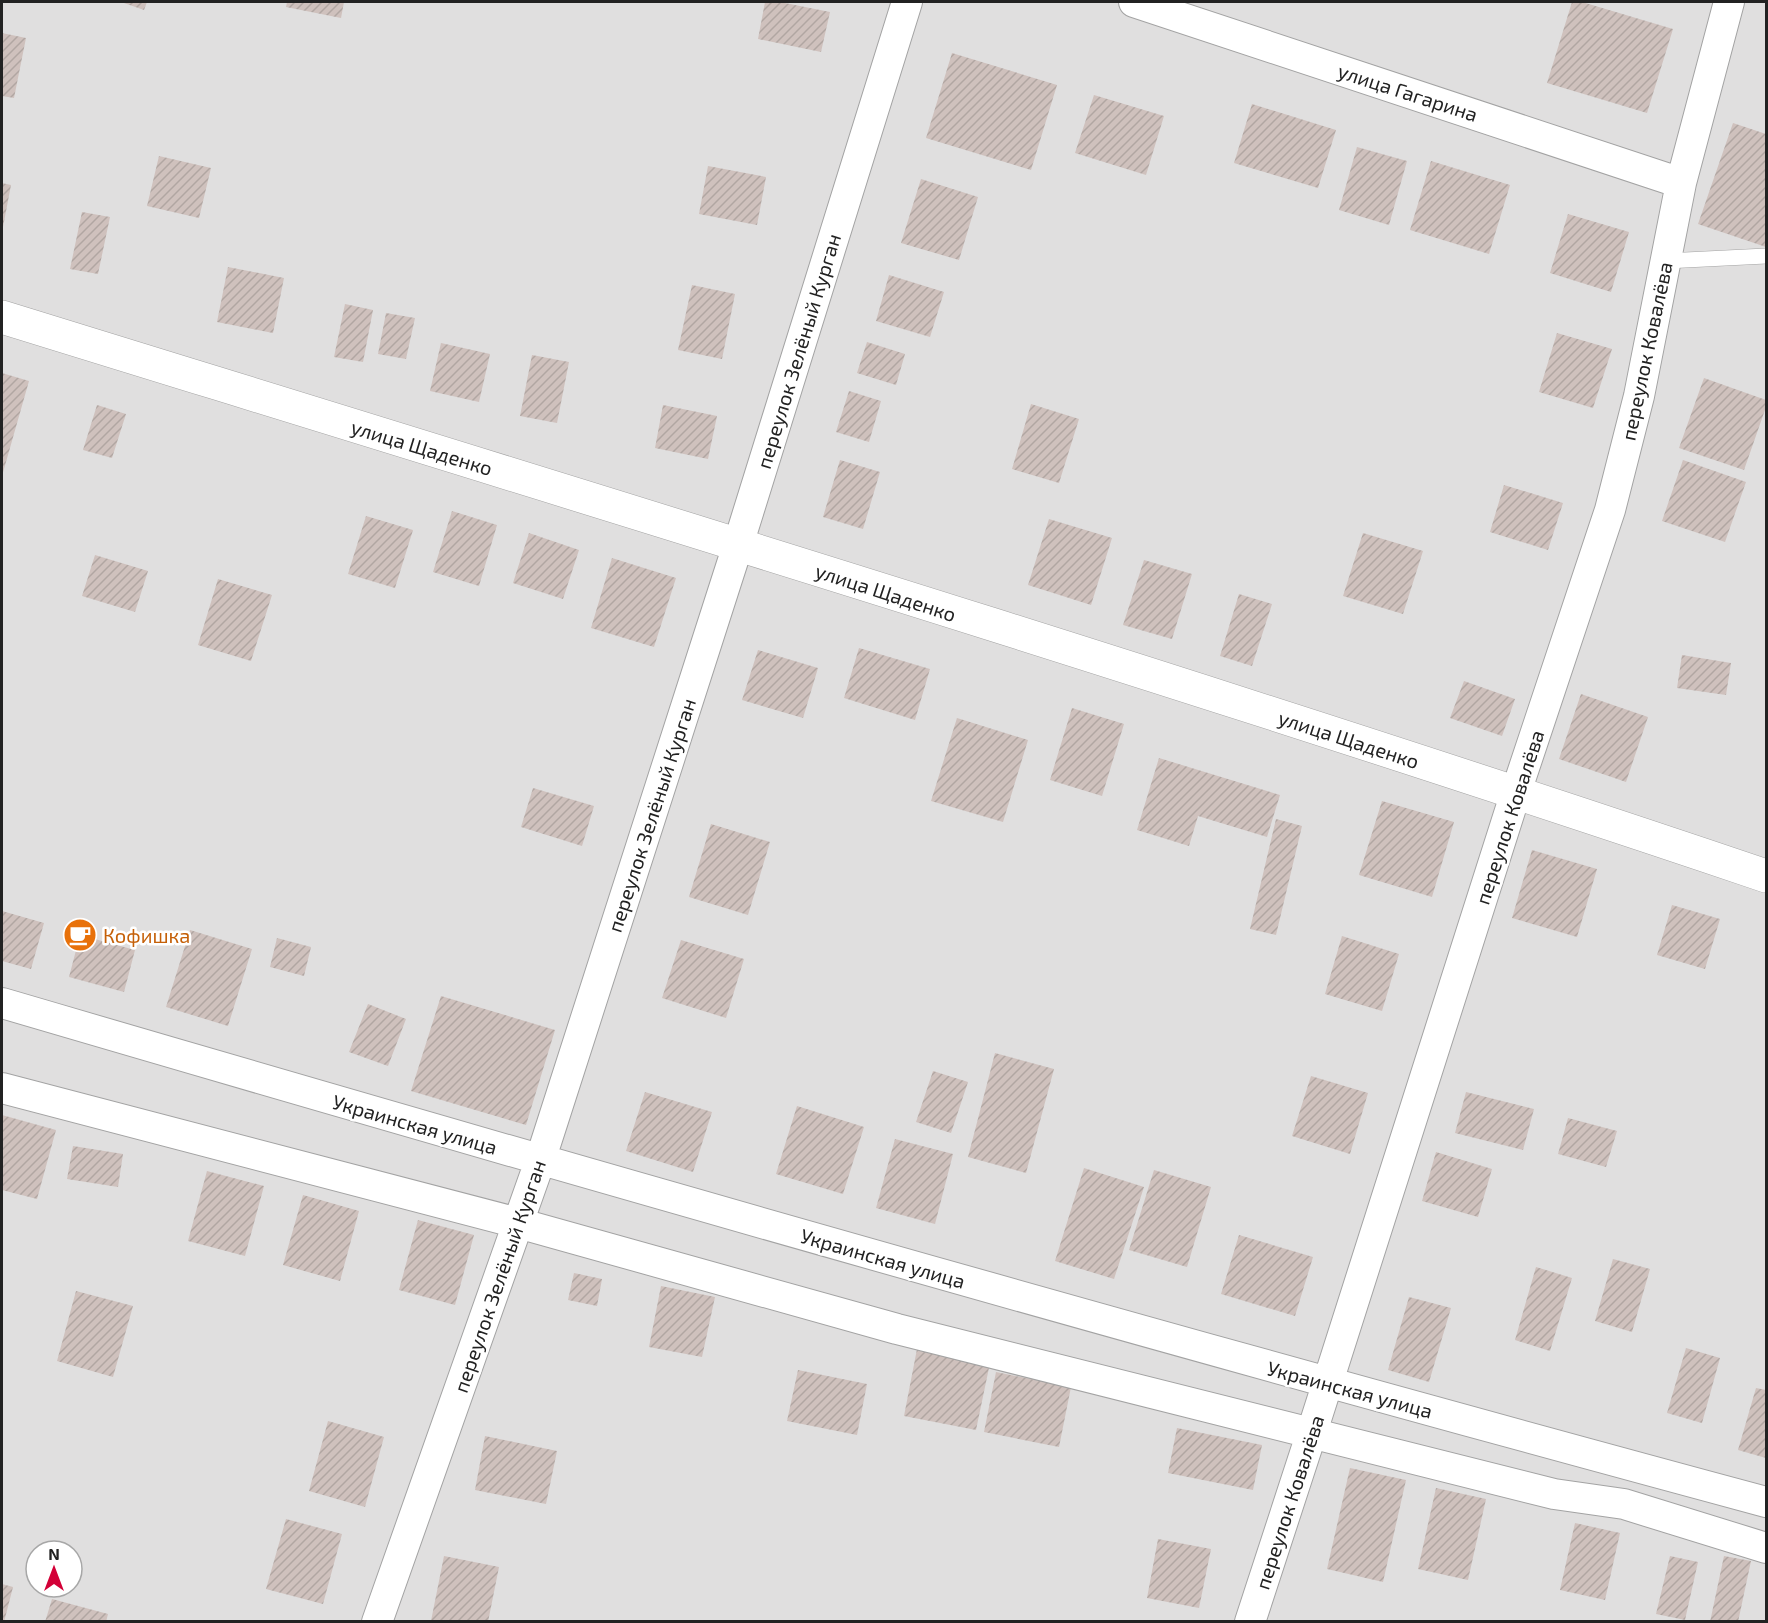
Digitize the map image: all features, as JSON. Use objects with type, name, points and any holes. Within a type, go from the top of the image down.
[{"type":"street","name":"переулок Зелёный Курган","points":[[377,1622],[540,1161],[738,545],[907,2]]},
{"type":"street","name":"улица Гагарина","points":[[1134,2],[1681,183]]},
{"type":"street","name":"переулок Ковалёва","points":[[1250,1622],[1516,792],[1610,510],[1639,396],[1681,183],[1729,2]]},
{"type":"street","name":"улица Щаденко","points":[[2,317],[738,545],[1516,792],[1767,876]]},
{"type":"street","name":"Украинская улица","points":[[2,1003],[540,1161],[1327,1383],[1767,1502]]},
{"type":"street","points":[[2,1088],[518,1223],[897,1329],[1311,1435],[1554,1494],[1624,1504],[1767,1548]]},
{"type":"lane","points":[[1665,261],[1767,256]]},
{"type":"shaded area","points":[[2,2],[1766,2],[1766,1621],[2,1622]]},
{"type":"building","points":[[121,2],[147,2],[144,10]]},
{"type":"building","points":[[287,2],[344,2],[341,18],[286,7]]},
{"type":"building","points":[[765,2],[780,2],[830,12],[821,52],[758,39]]},
{"type":"building","points":[[1572,2],[1582,2],[1673,29],[1647,113],[1547,83]]},
{"type":"building","points":[[2,33],[26,38],[14,98],[2,96]]},
{"type":"building","points":[[952,53],[1057,85],[1031,170],[926,138]]},
{"type":"building","points":[[1094,95],[1164,116],[1146,175],[1075,153]]},
{"type":"building","points":[[1252,104],[1336,130],[1318,188],[1234,163]]},
{"type":"building","points":[[1733,123],[1766,134],[1766,247],[1698,224]]},
{"type":"building","points":[[1357,147],[1407,161],[1389,225],[1339,210]]},
{"type":"building","points":[[159,156],[211,168],[199,218],[147,206]]},
{"type":"building","points":[[1431,161],[1510,185],[1489,254],[1410,230]]},
{"type":"building","points":[[708,166],[766,177],[757,225],[699,214]]},
{"type":"building","points":[[921,179],[978,197],[959,260],[901,243]]},
{"type":"building","points":[[2,183],[11,185],[3,227],[2,227]]},
{"type":"building","points":[[82,212],[110,217],[98,274],[70,269]]},
{"type":"building","points":[[1568,214],[1629,232],[1611,292],[1550,273]]},
{"type":"building","points":[[228,267],[284,278],[273,333],[217,322]]},
{"type":"building","points":[[889,275],[944,292],[930,337],[876,321]]},
{"type":"building","points":[[692,285],[735,294],[722,359],[678,350]]},
{"type":"building","points":[[345,304],[373,310],[363,362],[334,357]]},
{"type":"building","points":[[386,313],[415,318],[406,359],[378,354]]},
{"type":"building","points":[[1557,333],[1612,349],[1593,408],[1539,392]]},
{"type":"building","points":[[867,342],[905,354],[896,385],[857,373]]},
{"type":"building","points":[[441,343],[490,354],[479,402],[430,391]]},
{"type":"building","points":[[532,355],[569,362],[557,423],[520,416]]},
{"type":"building","points":[[2,373],[29,381],[2,476]]},
{"type":"building","points":[[1704,378],[1766,400],[1766,407],[1744,470],[1679,448]]},
{"type":"building","points":[[849,391],[881,401],[869,442],[836,432]]},
{"type":"building","points":[[1031,404],[1079,419],[1059,483],[1012,469]]},
{"type":"building","points":[[97,405],[126,414],[112,458],[83,450]]},
{"type":"building","points":[[663,405],[717,416],[708,459],[655,448]]},
{"type":"building","points":[[840,460],[880,472],[863,529],[823,517]]},
{"type":"building","points":[[1683,460],[1746,482],[1725,542],[1662,521]]},
{"type":"building","points":[[1504,485],[1563,503],[1548,550],[1490,532]]},
{"type":"building","points":[[452,511],[497,525],[479,586],[433,572]]},
{"type":"building","points":[[366,516],[413,530],[395,588],[348,574]]},
{"type":"building","points":[[1049,519],[1112,538],[1091,605],[1028,585]]},
{"type":"building","points":[[529,533],[579,550],[563,599],[513,583]]},
{"type":"building","points":[[1363,533],[1423,551],[1403,614],[1343,596]]},
{"type":"building","points":[[95,555],[148,571],[135,612],[82,596]]},
{"type":"building","points":[[612,558],[676,578],[654,647],[591,628]]},
{"type":"building","points":[[1144,560],[1192,574],[1172,639],[1123,625]]},
{"type":"building","points":[[218,579],[272,595],[251,661],[198,645]]},
{"type":"building","points":[[1239,594],[1272,604],[1252,666],[1220,656]]},
{"type":"building","points":[[859,648],[930,669],[915,720],[844,698]]},
{"type":"building","points":[[758,650],[818,668],[803,718],[742,700]]},
{"type":"building","points":[[1682,655],[1731,663],[1726,695],[1677,688]]},
{"type":"building","points":[[1464,681],[1515,699],[1502,736],[1450,718]]},
{"type":"building","points":[[1581,694],[1648,717],[1626,782],[1559,759]]},
{"type":"building","points":[[1072,708],[1124,724],[1102,796],[1050,780]]},
{"type":"building","points":[[957,718],[1028,740],[1003,822],[931,801]]},
{"type":"building","points":[[1159,758],[1280,795],[1267,837],[1198,816],[1189,846],[1137,830]]},
{"type":"building","points":[[533,788],[594,806],[582,846],[521,827]]},
{"type":"building","points":[[1382,801],[1454,822],[1432,897],[1359,875]]},
{"type":"building","points":[[1276,819],[1302,826],[1276,935],[1250,929]]},
{"type":"building","points":[[711,824],[770,842],[748,915],[689,897]]},
{"type":"building","points":[[1532,850],[1597,869],[1577,937],[1512,918]]},
{"type":"building","points":[[1672,905],[1720,919],[1705,969],[1657,955]]},
{"type":"building","points":[[2,911],[44,923],[31,969],[2,961]]},
{"type":"building","points":[[190,930],[252,949],[228,1026],[166,1007]]},
{"type":"building","points":[[80,935],[135,950],[124,992],[69,977]]},
{"type":"building","points":[[1342,936],[1399,954],[1382,1011],[1325,994]]},
{"type":"building","points":[[277,938],[311,947],[304,976],[270,967]]},
{"type":"building","points":[[681,940],[744,959],[726,1018],[662,998]]},
{"type":"building","points":[[441,996],[555,1030],[526,1125],[411,1091]]},
{"type":"building","points":[[368,1004],[406,1019],[388,1066],[349,1052]]},
{"type":"building","points":[[995,1053],[1054,1069],[1026,1173],[968,1157]]},
{"type":"building","points":[[933,1071],[968,1082],[951,1133],[916,1122]]},
{"type":"building","points":[[1311,1076],[1368,1093],[1350,1154],[1292,1136]]},
{"type":"building","points":[[645,1092],[712,1112],[693,1172],[626,1151]]},
{"type":"building","points":[[1466,1092],[1534,1109],[1523,1150],[1455,1133]]},
{"type":"building","points":[[797,1106],[864,1127],[843,1194],[776,1174]]},
{"type":"building","points":[[2,1115],[56,1130],[37,1199],[2,1190]]},
{"type":"building","points":[[1568,1118],[1617,1131],[1606,1167],[1558,1154]]},
{"type":"building","points":[[895,1139],[953,1154],[935,1224],[876,1208]]},
{"type":"building","points":[[73,1146],[123,1154],[118,1187],[67,1179]]},
{"type":"building","points":[[1436,1152],[1492,1169],[1478,1217],[1422,1201]]},
{"type":"building","points":[[1084,1168],[1144,1187],[1114,1279],[1055,1261]]},
{"type":"building","points":[[1154,1170],[1211,1187],[1187,1267],[1129,1250]]},
{"type":"building","points":[[207,1171],[264,1186],[245,1256],[188,1241]]},
{"type":"building","points":[[303,1195],[359,1211],[340,1281],[283,1265]]},
{"type":"building","points":[[418,1220],[474,1235],[455,1305],[399,1290]]},
{"type":"building","points":[[1239,1235],[1313,1257],[1295,1316],[1221,1294]]},
{"type":"building","points":[[1613,1259],[1650,1269],[1632,1332],[1595,1321]]},
{"type":"building","points":[[1536,1267],[1572,1278],[1550,1351],[1515,1340]]},
{"type":"building","points":[[574,1273],[602,1279],[597,1306],[568,1300]]},
{"type":"building","points":[[661,1286],[715,1297],[702,1357],[649,1347]]},
{"type":"building","points":[[76,1291],[133,1306],[113,1377],[57,1361]]},
{"type":"building","points":[[1409,1297],[1451,1308],[1429,1382],[1388,1370]]},
{"type":"building","points":[[1686,1348],[1720,1358],[1702,1423],[1667,1413]]},
{"type":"building","points":[[917,1349],[990,1363],[976,1430],[904,1416]]},
{"type":"building","points":[[798,1370],[867,1384],[857,1435],[787,1421]]},
{"type":"building","points":[[996,1372],[1071,1387],[1059,1447],[984,1432]]},
{"type":"building","points":[[1756,1388],[1766,1390],[1766,1458],[1738,1450]]},
{"type":"building","points":[[328,1421],[384,1437],[365,1507],[309,1491]]},
{"type":"building","points":[[1177,1428],[1262,1445],[1253,1490],[1168,1473]]},
{"type":"building","points":[[485,1436],[557,1451],[546,1504],[475,1490]]},
{"type":"building","points":[[1350,1468],[1406,1480],[1383,1582],[1327,1569]]},
{"type":"building","points":[[1436,1488],[1486,1499],[1468,1580],[1418,1569]]},
{"type":"building","points":[[286,1519],[342,1534],[323,1604],[266,1589]]},
{"type":"building","points":[[1575,1523],[1620,1533],[1605,1600],[1560,1590]]},
{"type":"building","points":[[1158,1539],[1211,1549],[1199,1608],[1147,1598]]},
{"type":"building","points":[[444,1556],[499,1567],[488,1622],[431,1621]]},
{"type":"building","points":[[1670,1556],[1698,1562],[1685,1620],[1656,1614]]},
{"type":"building","points":[[1724,1556],[1751,1561],[1738,1622],[1710,1622]]},
{"type":"building","points":[[2,1584],[13,1587],[4,1622],[2,1622]]},
{"type":"building","points":[[52,1599],[108,1614],[106,1622],[45,1622]]},
{"type":"place","name":"Кофишка","points":[[80,935]]}]
